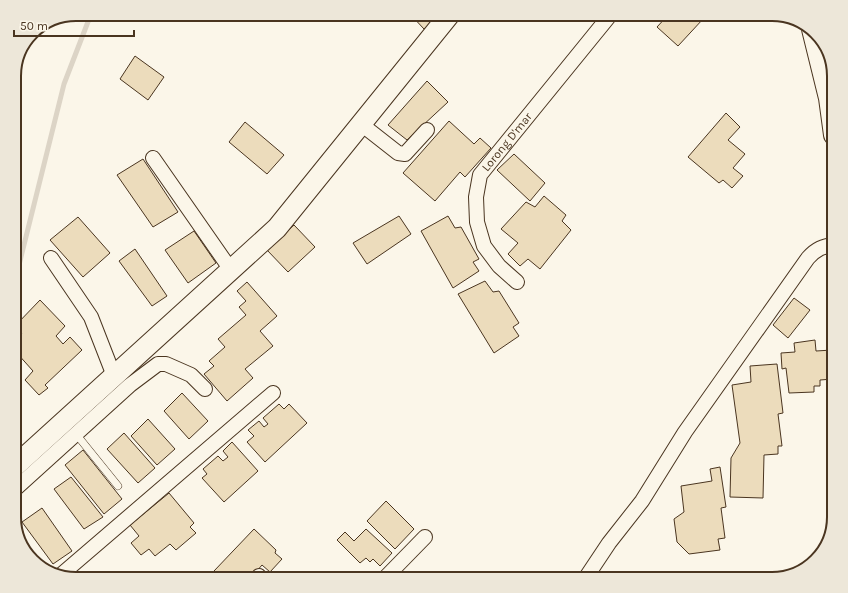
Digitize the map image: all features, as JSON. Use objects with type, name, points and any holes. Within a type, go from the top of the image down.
[{"type":"street","points":[[21,461],[277,228],[444,21]]},
{"type":"street","name":"Lorong D'mar","points":[[517,282],[499,266],[484,246],[477,222],[476,197],[480,175],[605,21]]},
{"type":"street","points":[[817,45],[827,78]]},
{"type":"street","points":[[361,124],[398,153],[405,154],[427,130]]},
{"type":"street","points":[[153,158],[231,270]]},
{"type":"street","points":[[590,572],[609,543],[642,501],[685,432],[808,258],[814,250],[827,246]]},
{"type":"street","points":[[50,258],[91,317],[114,376]]},
{"type":"street","points":[[21,484],[130,385],[158,364],[166,364],[191,375],[205,389]]},
{"type":"street","points":[[66,571],[274,393]]},
{"type":"street","points":[[391,572],[425,537]]},
{"type":"lane","points":[[76,434],[118,486]]},
{"type":"building","points":[[417,21],[433,21],[424,29]]},
{"type":"building","points":[[663,21],[701,21],[678,46],[657,27]]},
{"type":"building","points":[[135,56],[164,77],[148,100],[120,79]]},
{"type":"building","points":[[427,81],[448,102],[407,140],[388,125]]},
{"type":"building","points":[[726,113],[740,127],[728,140],[745,154],[733,168],[743,176],[732,188],[723,180],[719,183],[688,157]]},
{"type":"building","points":[[449,121],[474,144],[480,138],[491,148],[465,177],[460,172],[435,201],[403,173]]},
{"type":"building","points":[[245,122],[284,155],[267,174],[229,142]]},
{"type":"building","points":[[514,154],[545,183],[530,201],[497,170]]},
{"type":"building","points":[[143,159],[178,212],[153,227],[117,175]]},
{"type":"building","points":[[544,196],[566,215],[562,221],[571,230],[540,269],[528,259],[520,266],[508,254],[518,243],[501,229],[526,202],[535,207]]},
{"type":"building","points":[[399,216],[411,234],[367,264],[353,243]]},
{"type":"building","points":[[448,216],[455,228],[461,227],[479,259],[473,262],[479,271],[453,288],[421,231]]},
{"type":"building","points":[[78,217],[110,253],[83,277],[50,240]]},
{"type":"building","points":[[294,225],[315,247],[288,272],[267,250]]},
{"type":"building","points":[[194,231],[216,263],[188,283],[165,250]]},
{"type":"building","points":[[135,249],[167,296],[152,306],[119,261]]},
{"type":"building","points":[[485,281],[493,292],[499,291],[519,323],[513,327],[519,336],[494,353],[458,294]]},
{"type":"building","points":[[247,282],[277,316],[260,331],[273,346],[245,369],[253,378],[227,401],[204,374],[214,366],[209,361],[225,347],[218,339],[246,315],[239,307],[246,301],[237,291]]},
{"type":"building","points":[[794,298],[810,310],[788,338],[773,325]]},
{"type":"building","points":[[40,300],[65,326],[56,336],[63,344],[70,337],[82,350],[45,385],[48,388],[39,395],[25,380],[33,371],[21,358],[21,320]]},
{"type":"building","points":[[815,340],[816,351],[827,350],[827,379],[820,380],[820,386],[814,386],[814,392],[789,393],[786,368],[782,369],[781,353],[795,352],[794,343]]},
{"type":"building","points":[[777,364],[783,413],[778,414],[782,446],[778,446],[778,454],[764,455],[763,498],[730,497],[731,458],[740,443],[732,385],[751,382],[750,366]]},
{"type":"building","points":[[182,393],[208,421],[189,439],[164,411]]},
{"type":"building","points":[[279,404],[284,409],[289,404],[307,423],[265,462],[247,442],[254,436],[248,430],[259,421],[264,427],[268,424],[263,418]]},
{"type":"building","points":[[148,419],[175,449],[157,465],[131,436]]},
{"type":"building","points":[[124,433],[155,468],[138,483],[107,449]]},
{"type":"building","points":[[232,442],[258,471],[224,502],[202,478],[207,474],[203,469],[218,456],[223,461],[228,457],[223,451]]},
{"type":"building","points":[[83,450],[122,499],[104,514],[65,465]]},
{"type":"building","points":[[720,467],[726,507],[721,508],[725,538],[718,539],[720,550],[689,554],[677,542],[674,519],[684,512],[681,486],[712,481],[710,469]]},
{"type":"building","points":[[71,477],[103,517],[84,529],[54,489]]},
{"type":"building","points":[[169,493],[194,523],[190,527],[196,533],[176,550],[170,544],[155,556],[149,549],[141,555],[131,543],[139,536],[130,525]]},
{"type":"building","points":[[386,501],[414,529],[395,549],[367,521]]},
{"type":"building","points":[[42,508],[72,551],[53,564],[22,522]]},
{"type":"building","points":[[254,529],[276,550],[275,553],[282,559],[270,572],[262,565],[256,572],[214,571]]},
{"type":"building","points":[[366,529],[392,553],[380,566],[373,559],[370,562],[366,558],[360,563],[337,540],[345,532],[354,541]]},
{"type":"waterway","points":[[21,257],[64,84],[88,21]]}]
